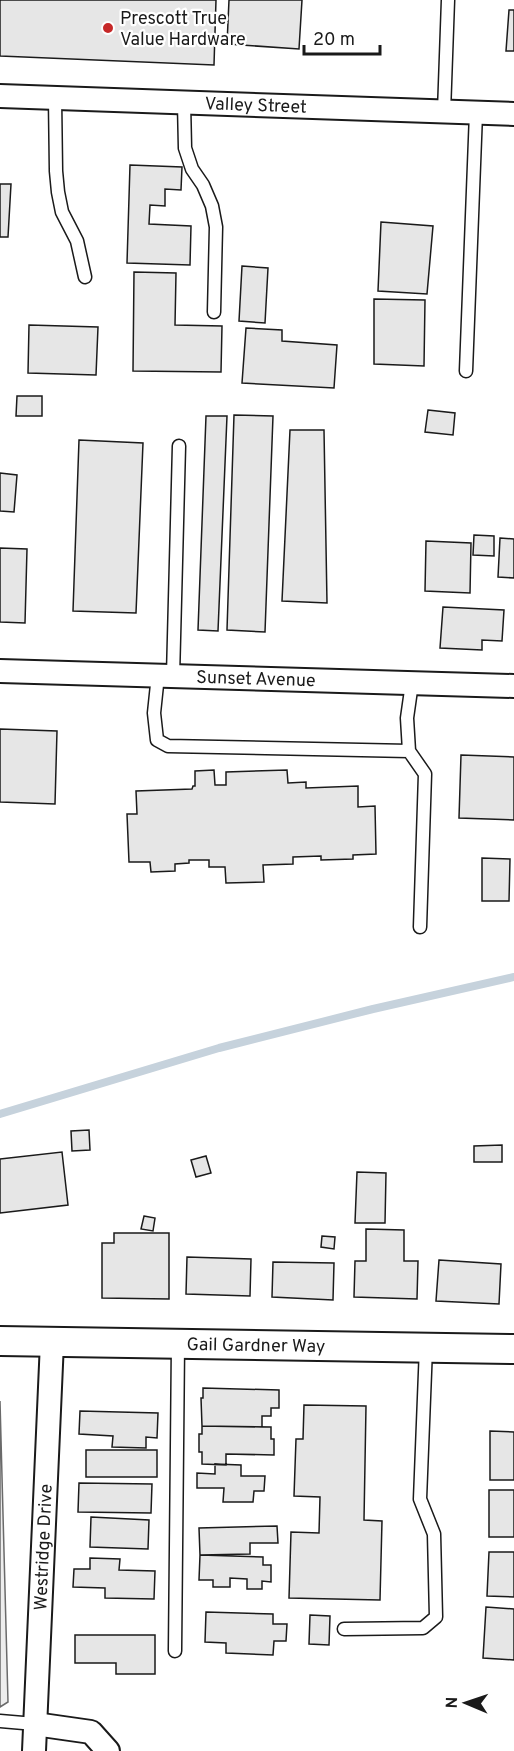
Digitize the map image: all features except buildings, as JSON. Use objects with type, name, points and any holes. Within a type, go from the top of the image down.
[{"type":"street","name":"Valley Street","points":[[0,96],[514,114]]},
{"type":"street","name":"Sunset Avenue","points":[[0,671],[514,686]]},
{"type":"street","name":"Gail Gardner Way","points":[[0,1341],[514,1349]]},
{"type":"street","name":"Westridge Drive","points":[[34,1751],[52,1342]]},
{"type":"street","points":[[35,1724],[91,1732],[108,1751]]},
{"type":"lane","points":[[444,112],[448,0]]},
{"type":"lane","points":[[55,98],[58,192],[62,212],[77,241],[85,277]]},
{"type":"lane","points":[[184,103],[185,148],[192,169],[203,185],[212,206],[216,227],[214,312]]},
{"type":"lane","points":[[466,371],[476,113]]},
{"type":"lane","points":[[179,446],[165,676],[154,713],[157,740],[168,746],[409,751]]},
{"type":"lane","points":[[412,683],[407,717],[409,751],[425,774],[420,927]]},
{"type":"lane","points":[[175,1651],[178,1344]]},
{"type":"lane","points":[[344,1629],[423,1628],[436,1617],[434,1534],[420,1499],[426,1347]]},
{"type":"lane","points":[[0,1721],[35,1724]]},
{"type":"shaded area","points":[[0,1401],[8,1702],[0,1707]]},
{"type":"waterway","points":[[0,1114],[219,1048],[373,1009],[514,977]]},
{"type":"place","name":"Prescott True Value Hardware","points":[[108,28]]}]
